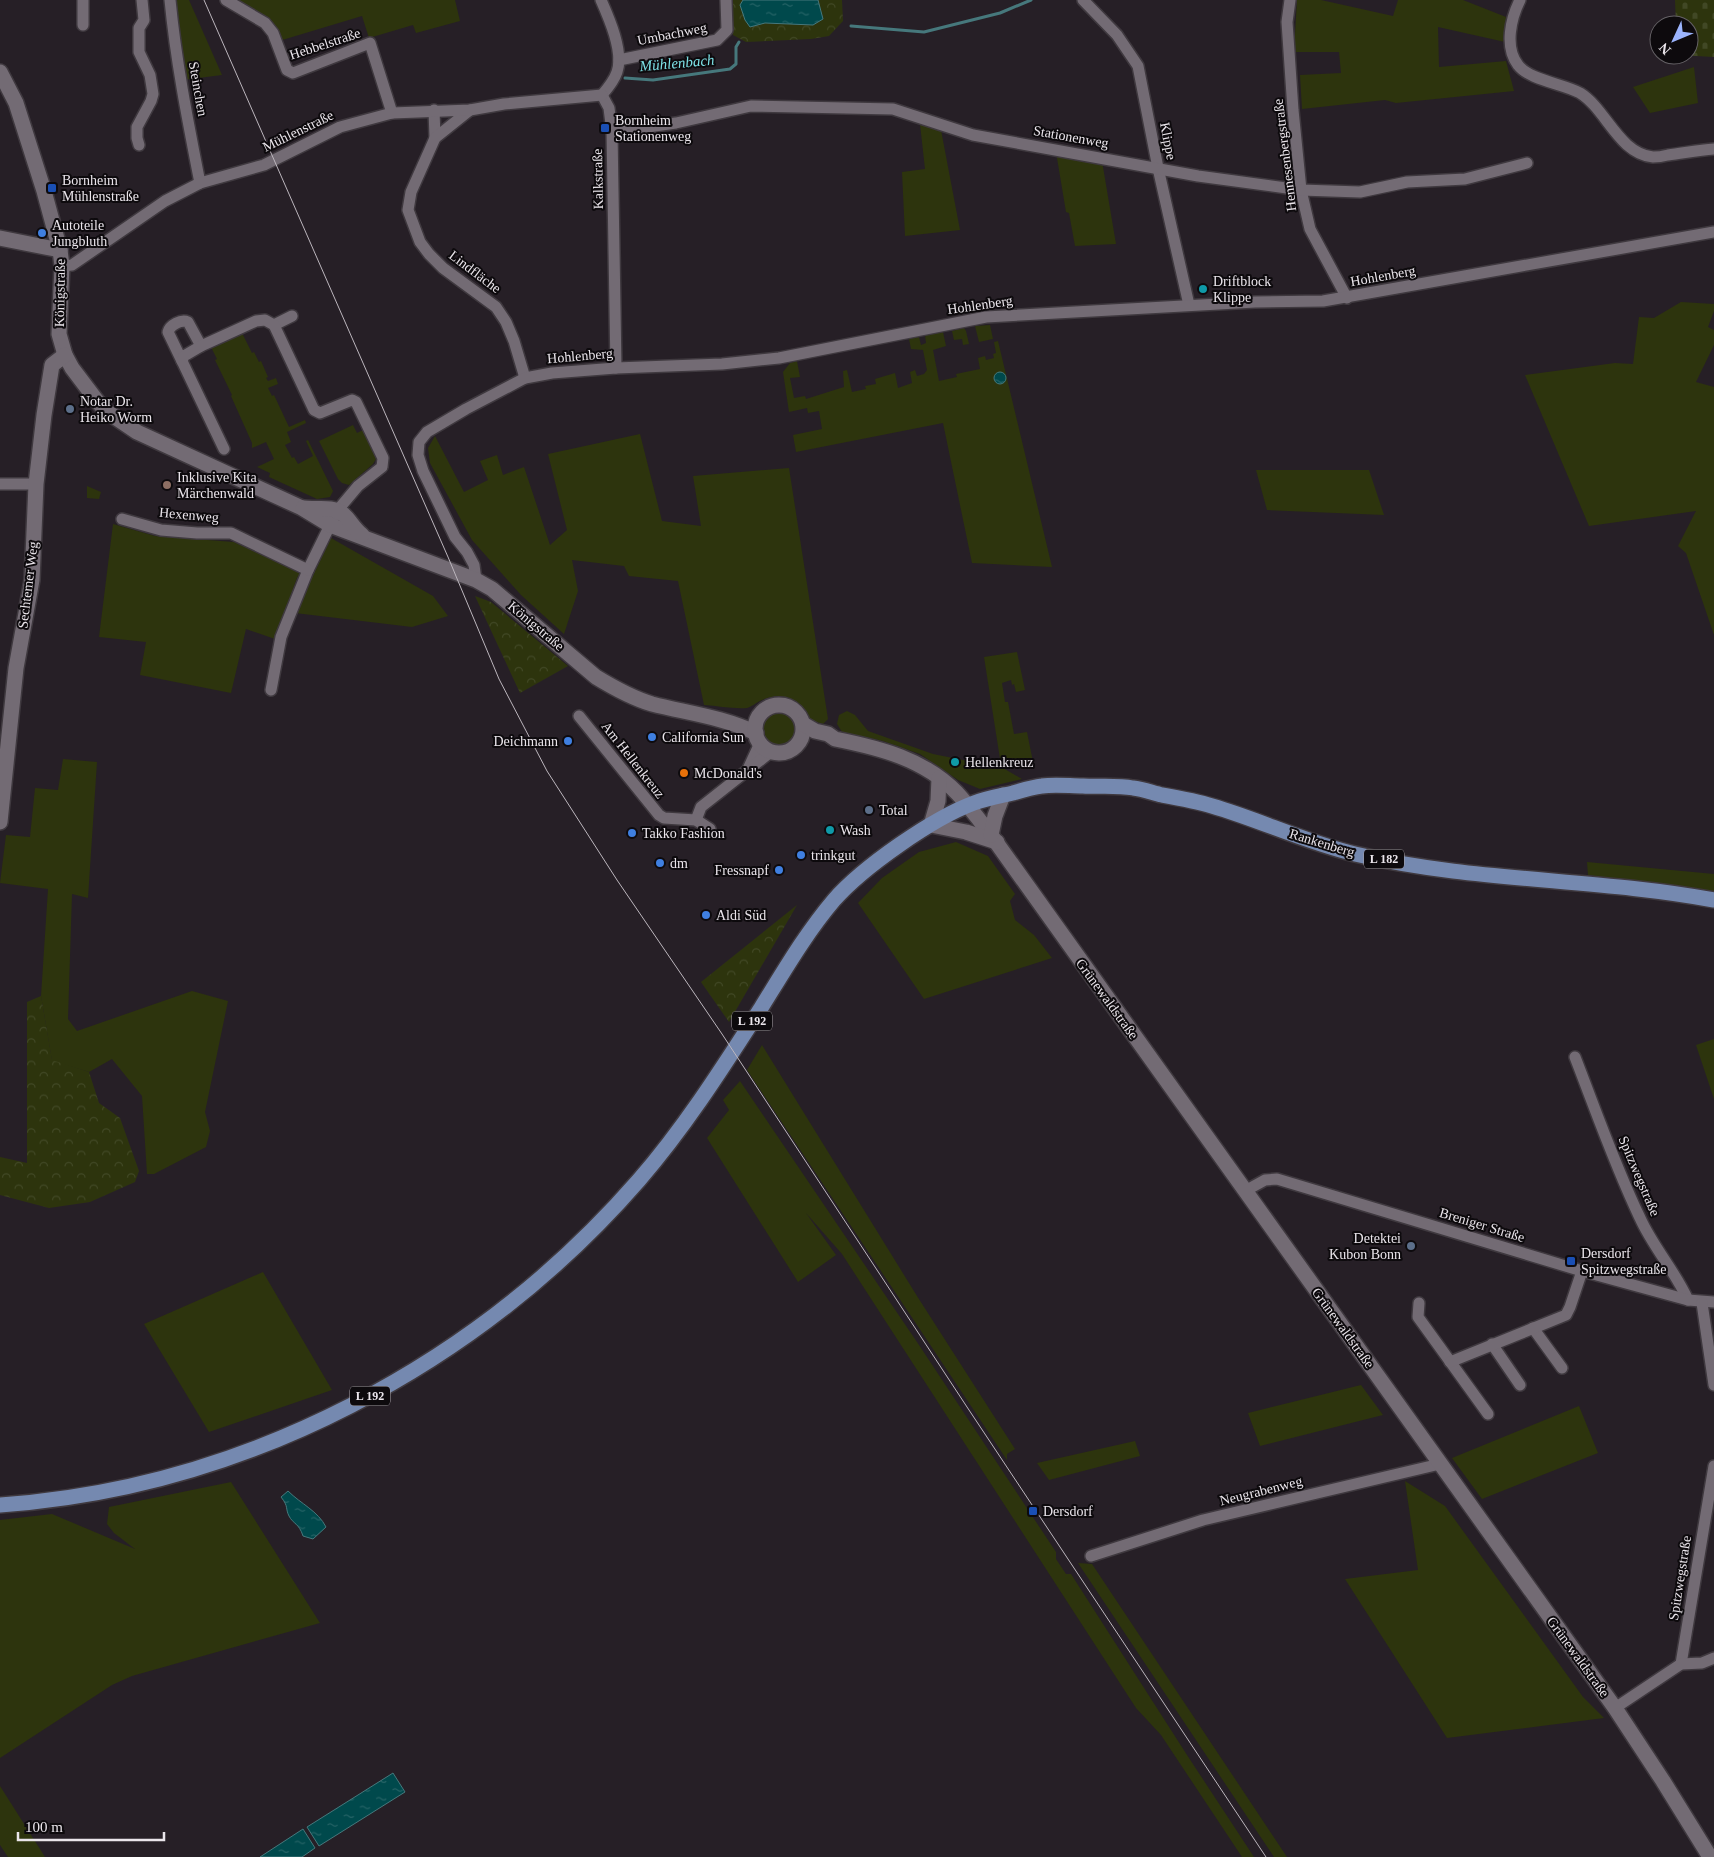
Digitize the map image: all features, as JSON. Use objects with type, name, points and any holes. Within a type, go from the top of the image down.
[{"type":"main road","name":"Rankenberg","points":[[967,805],[980,800],[1044,785],[1134,788],[1211,806],[1298,837],[1354,854],[1445,870],[1642,890],[1714,900]]},
{"type":"main road","name":"L 192","points":[[0,1505],[21,1504],[108,1490],[179,1474],[262,1446],[375,1393],[456,1343],[489,1320],[567,1255],[600,1223],[642,1176],[704,1096],[805,938],[839,894],[867,870],[931,825],[967,805]]},
{"type":"street","points":[[83,0],[83,25]]},
{"type":"street","points":[[136,140],[138,127],[153,94],[150,75],[139,52],[139,28],[144,20],[142,0]]},
{"type":"street","name":"Steinchen","points":[[170,0],[184,101],[200,183]]},
{"type":"street","name":"Hebbelstraße","points":[[226,0],[265,23],[273,32],[287,70],[293,72],[370,43],[392,112]]},
{"type":"street","points":[[601,0],[612,28],[619,60],[618,70],[612,83],[602,95]]},
{"type":"street","name":"Umbachweg","points":[[619,60],[717,40],[728,30],[726,0]]},
{"type":"street","name":"Klippe","points":[[1082,0],[1118,35],[1138,66],[1158,168],[1189,305]]},
{"type":"street","name":"Hennesenbergstraße","points":[[1290,0],[1289,41],[1293,110],[1301,190],[1310,230],[1347,298]]},
{"type":"street","points":[[1520,0],[1514,12],[1510,32],[1511,53],[1518,66],[1535,76],[1579,93],[1594,104],[1617,135],[1637,151],[1653,157],[1714,149]]},
{"type":"street","name":"Königstraße","points":[[0,72],[16,103],[44,191],[60,250],[62,266],[59,334],[65,355],[84,386],[106,411],[127,426],[170,448],[302,508],[330,525],[476,580],[492,589],[596,677],[614,688],[650,703],[704,715],[741,726],[763,742]]},
{"type":"street","name":"Mühlenstraße","points":[[62,266],[72,264],[165,201],[200,183],[264,164],[340,127],[392,112],[470,110],[504,104],[602,95]]},
{"type":"street","name":"Kalkstraße","points":[[602,95],[609,108],[612,132],[616,368]]},
{"type":"street","name":"Stationenweg","points":[[612,132],[676,123],[751,106],[893,109],[973,134],[1198,176],[1301,190],[1360,192],[1407,182],[1465,179],[1527,163]]},
{"type":"street","name":"Lindfläche","points":[[434,110],[436,138]]},
{"type":"street","name":"Lindfläche","points":[[470,110],[436,138],[411,192],[408,210],[413,226],[424,248],[443,268],[496,307],[506,322],[514,341],[525,378]]},
{"type":"street","name":"Hohlenberg","points":[[476,580],[474,566],[454,537],[423,471],[418,455],[419,442],[426,432],[466,408],[525,378],[552,373],[616,368],[722,364],[779,358],[986,317],[1189,305],[1323,301],[1714,232]]},
{"type":"street","points":[[0,238],[60,250]]},
{"type":"street","points":[[274,325],[292,316]]},
{"type":"street","points":[[182,362],[188,352],[260,320],[270,321],[274,325],[314,410],[320,413],[352,400],[356,402],[383,458],[382,468],[358,486],[337,510],[308,570],[281,637],[271,690]]},
{"type":"street","points":[[201,346],[188,322],[182,322],[171,327],[168,332],[224,448]]},
{"type":"street","name":"Sechtemer Weg","points":[[0,822],[3,766],[16,668],[32,580],[36,484],[44,415],[52,365],[65,355]]},
{"type":"street","points":[[0,484],[36,484]]},
{"type":"street","name":"Königstraße","points":[[302,508],[317,510],[329,508],[337,510],[344,514],[355,530],[366,538]]},
{"type":"street","name":"Hexenweg","points":[[122,519],[161,530],[231,533],[308,570]]},
{"type":"street","name":"Königstraße","points":[[704,715],[748,717],[760,715],[765,709],[780,705],[795,710],[803,724],[815,731],[828,734],[835,739],[893,752],[919,764],[956,792],[967,805]]},
{"type":"street","points":[[760,715],[757,720],[763,742],[780,753],[796,747],[801,740],[803,724]]},
{"type":"street","name":"Am Hellenkreuz","points":[[579,716],[659,815],[664,818],[696,820],[710,829]]},
{"type":"street","name":"Königstraße","points":[[801,740],[827,741],[835,739]]},
{"type":"street","points":[[696,820],[701,807],[748,769],[763,742]]},
{"type":"street","points":[[939,778],[938,801],[931,825],[994,838],[995,816],[1003,795]]},
{"type":"street","name":"Grünewaldstraße","points":[[967,805],[994,838],[1615,1708],[1710,1857]]},
{"type":"street","name":"Spitzwegstraße","points":[[1575,1057],[1624,1184],[1640,1219],[1680,1283],[1688,1300]]},
{"type":"street","name":"Breniger Straße","points":[[1245,1191],[1265,1180],[1278,1179],[1582,1271],[1688,1300],[1708,1302]]},
{"type":"street","points":[[1450,1362],[1566,1315],[1582,1271]]},
{"type":"street","points":[[1708,1302],[1714,1385]]},
{"type":"street","points":[[1419,1303],[1418,1317],[1488,1414]]},
{"type":"street","points":[[1533,1328],[1562,1368]]},
{"type":"street","points":[[1492,1344],[1520,1385]]},
{"type":"street","name":"Neugrabenweg","points":[[1091,1556],[1203,1520],[1440,1464]]},
{"type":"street","name":"Spitzwegstraße","points":[[1681,1664],[1714,1466]]},
{"type":"street","points":[[1615,1708],[1681,1664],[1702,1663],[1714,1658]]},
{"type":"green space","points":[[174,0],[189,0],[222,75],[183,80]]},
{"type":"green space","points":[[236,0],[455,0],[460,21],[416,33],[413,25],[369,38],[362,16],[279,41]]},
{"type":"green space","points":[[729,0],[743,0],[740,5],[750,27],[765,23],[813,25],[823,19],[818,0],[842,0],[843,21],[829,36],[811,39],[746,42],[733,35]]},
{"type":"green space","points":[[1297,0],[1321,0],[1393,16],[1398,0],[1463,0],[1506,17],[1505,42],[1438,27],[1439,67],[1506,61],[1514,91],[1396,103],[1385,100],[1302,109],[1300,75],[1341,73],[1339,52],[1294,52]]},
{"type":"green space","points":[[1675,0],[1714,0],[1714,57],[1699,56],[1699,15],[1676,15]]},
{"type":"green space","points":[[1694,67],[1698,103],[1650,113],[1633,87]]},
{"type":"green space","points":[[920,124],[941,130],[960,230],[905,236],[902,172],[925,169]]},
{"type":"green space","points":[[1056,152],[1102,161],[1116,244],[1075,246],[1069,213],[1066,212]]},
{"type":"green space","points":[[1681,302],[1714,304],[1714,311],[1708,327],[1714,330],[1714,345],[1696,382],[1714,387],[1714,635],[1686,553],[1678,546],[1696,511],[1589,526],[1525,375],[1615,363],[1633,364],[1639,317],[1654,318]]},
{"type":"green space","points":[[990,325],[993,339],[979,342],[975,326]]},
{"type":"green space","points":[[964,328],[969,344],[963,345],[962,339],[954,340],[952,331]]},
{"type":"green space","points":[[943,332],[946,346],[933,350],[939,381],[957,377],[956,374],[980,369],[978,358],[985,356],[986,360],[994,358],[993,354],[996,353],[994,342],[998,341],[1052,567],[972,563],[943,423],[796,452],[793,435],[822,429],[819,411],[808,413],[807,408],[789,412],[783,372],[790,363],[797,361],[800,377],[790,378],[794,398],[805,396],[806,399],[844,387],[843,371],[847,370],[852,392],[866,389],[865,386],[876,384],[875,379],[895,373],[898,388],[912,383],[910,372],[915,370],[917,376],[924,374],[927,370],[923,350],[911,349],[909,339],[919,337],[921,345],[926,343],[925,335]]},
{"type":"green space","points":[[242,333],[252,353],[254,352],[259,362],[261,361],[268,381],[276,378],[278,384],[268,388],[272,396],[274,395],[289,427],[305,420],[306,423],[287,432],[291,442],[285,445],[292,458],[294,457],[298,464],[313,456],[306,441],[308,440],[333,491],[330,497],[317,499],[269,477],[270,473],[257,467],[274,459],[266,442],[252,448],[252,443],[211,347]]},
{"type":"green space","points":[[353,425],[357,433],[365,429],[376,459],[373,464],[349,485],[342,483],[338,479],[319,441]]},
{"type":"green space","points":[[640,434],[662,521],[701,526],[693,476],[789,468],[828,719],[823,724],[810,720],[801,707],[790,699],[783,697],[768,698],[747,708],[704,705],[678,581],[629,576],[624,566],[572,560],[578,591],[564,634],[521,595],[472,540],[430,463],[428,448],[435,436],[464,492],[488,480],[480,461],[497,455],[503,475],[524,467],[550,545],[567,530],[548,454]]},
{"type":"green space","points":[[1256,470],[1369,470],[1384,515],[1267,510]]},
{"type":"green space","points":[[87,486],[101,492],[99,499],[87,498]]},
{"type":"green space","points":[[113,524],[155,536],[234,542],[301,573],[297,578],[275,639],[246,629],[231,693],[140,675],[146,642],[99,637]]},
{"type":"green space","points":[[331,538],[433,596],[448,616],[412,627],[295,613]]},
{"type":"green space","points":[[475,596],[491,602],[568,666],[520,693]]},
{"type":"green space","points":[[1017,652],[1025,690],[1016,692],[1011,680],[1002,683],[1014,734],[1027,732],[1033,762],[1000,759],[984,657]]},
{"type":"green space","points":[[779,710],[786,711],[792,715],[796,721],[796,735],[792,741],[786,745],[779,746],[772,745],[766,741],[762,735],[761,728],[762,721],[766,715],[772,711]]},
{"type":"green space","points":[[847,711],[855,715],[868,731],[933,754],[1003,768],[1022,779],[980,789],[958,780],[920,754],[883,741],[842,732],[837,724],[839,715]]},
{"type":"green space","points":[[63,759],[97,762],[88,898],[72,894],[68,1019],[77,1031],[192,991],[228,1001],[205,1112],[210,1131],[206,1147],[154,1174],[147,1174],[142,1096],[112,1059],[89,1072],[52,1061],[41,996],[48,889],[0,883],[6,835],[30,837],[35,788],[58,790]]},
{"type":"green space","points":[[956,842],[988,856],[1015,894],[1010,901],[1015,920],[1034,935],[1052,958],[924,999],[858,903],[882,878],[919,852]]},
{"type":"green space","points":[[1587,862],[1714,874],[1714,892],[1588,875]]},
{"type":"green space","points":[[797,905],[729,1022],[701,982]]},
{"type":"green space","points":[[41,996],[52,1060],[89,1072],[99,1103],[120,1118],[139,1171],[135,1182],[90,1202],[49,1208],[0,1195],[0,1157],[27,1163],[27,1002]]},
{"type":"green space","points":[[1714,1039],[1714,1099],[1696,1045]]},
{"type":"green space","points":[[762,1045],[917,1296],[1015,1449],[1007,1454],[1007,1460],[747,1070]]},
{"type":"green space","points":[[740,1081],[919,1345],[1056,1552],[1056,1559],[1066,1574],[1071,1574],[1254,1857],[1242,1857],[1161,1735],[1136,1708],[842,1254],[806,1213],[836,1255],[798,1282],[707,1138],[729,1110],[723,1100]]},
{"type":"green space","points":[[263,1272],[332,1390],[209,1432],[144,1324]]},
{"type":"green space","points":[[1361,1385],[1383,1415],[1260,1446],[1248,1413]]},
{"type":"green space","points":[[1579,1406],[1598,1453],[1482,1499],[1452,1458]]},
{"type":"green space","points":[[1135,1441],[1140,1456],[1049,1480],[1037,1463]]},
{"type":"green space","points":[[1405,1481],[1445,1506],[1583,1697],[1604,1718],[1447,1738],[1345,1579],[1418,1570]]},
{"type":"green space","points":[[231,1482],[320,1623],[132,1676],[112,1685],[0,1758],[0,1520],[52,1514],[135,1549],[114,1533],[107,1524],[109,1507]]},
{"type":"green space","points":[[1078,1563],[1092,1564],[1287,1857],[1274,1857]]},
{"type":"green space","points":[[0,1786],[45,1857],[8,1857],[0,1845]]},
{"type":"water","points":[[743,0],[818,0],[823,19],[813,25],[765,23],[750,27],[745,20],[740,5]]},
{"type":"water","points":[[1000,372],[1006,378],[1000,384],[994,378]]},
{"type":"water","points":[[288,1491],[323,1521],[326,1527],[313,1539],[303,1536],[300,1529],[289,1516],[281,1497]]},
{"type":"water","points":[[393,1773],[405,1792],[319,1846],[307,1827]]},
{"type":"water","points":[[303,1829],[315,1848],[302,1857],[260,1857]]},
{"type":"waterway","name":"Mühlenbach","points":[[851,26],[924,32],[1000,13],[1031,0]]},
{"type":"waterway","name":"Mühlenbach","points":[[625,78],[653,80],[730,69],[736,64],[736,47],[739,42]]},
{"type":"tram line","points":[[204,0],[448,557],[499,679],[547,771],[617,880],[722,1034],[1266,1857]]},
{"type":"place","name":"Bornheim Stationenweg","points":[[605,128]]},
{"type":"place","name":"Bornheim Mühlenstraße","points":[[52,188]]},
{"type":"place","name":"Autoteile Jungbluth","points":[[42,233]]},
{"type":"place","name":"Driftblock Klippe","points":[[1203,289]]},
{"type":"place","name":"Notar Dr. Heiko Worm","points":[[70,409]]},
{"type":"place","name":"Inklusive Kita Märchenwald","points":[[167,485]]},
{"type":"place","name":"California Sun","points":[[652,737]]},
{"type":"place","name":"Deichmann","points":[[568,741]]},
{"type":"place","name":"Hellenkreuz","points":[[955,762]]},
{"type":"place","name":"McDonald's","points":[[684,773]]},
{"type":"place","name":"Total","points":[[869,810]]},
{"type":"place","name":"Wash","points":[[830,830]]},
{"type":"place","name":"Takko Fashion","points":[[632,833]]},
{"type":"place","name":"trinkgut","points":[[801,855]]},
{"type":"place","name":"dm","points":[[660,863]]},
{"type":"place","name":"Fressnapf","points":[[779,870]]},
{"type":"place","name":"Aldi Süd","points":[[706,915]]},
{"type":"place","name":"Detektei Kubon Bonn","points":[[1411,1246]]},
{"type":"place","name":"Dersdorf Spitzwegstraße","points":[[1571,1261]]},
{"type":"place","name":"Dersdorf","points":[[1033,1511]]}]
